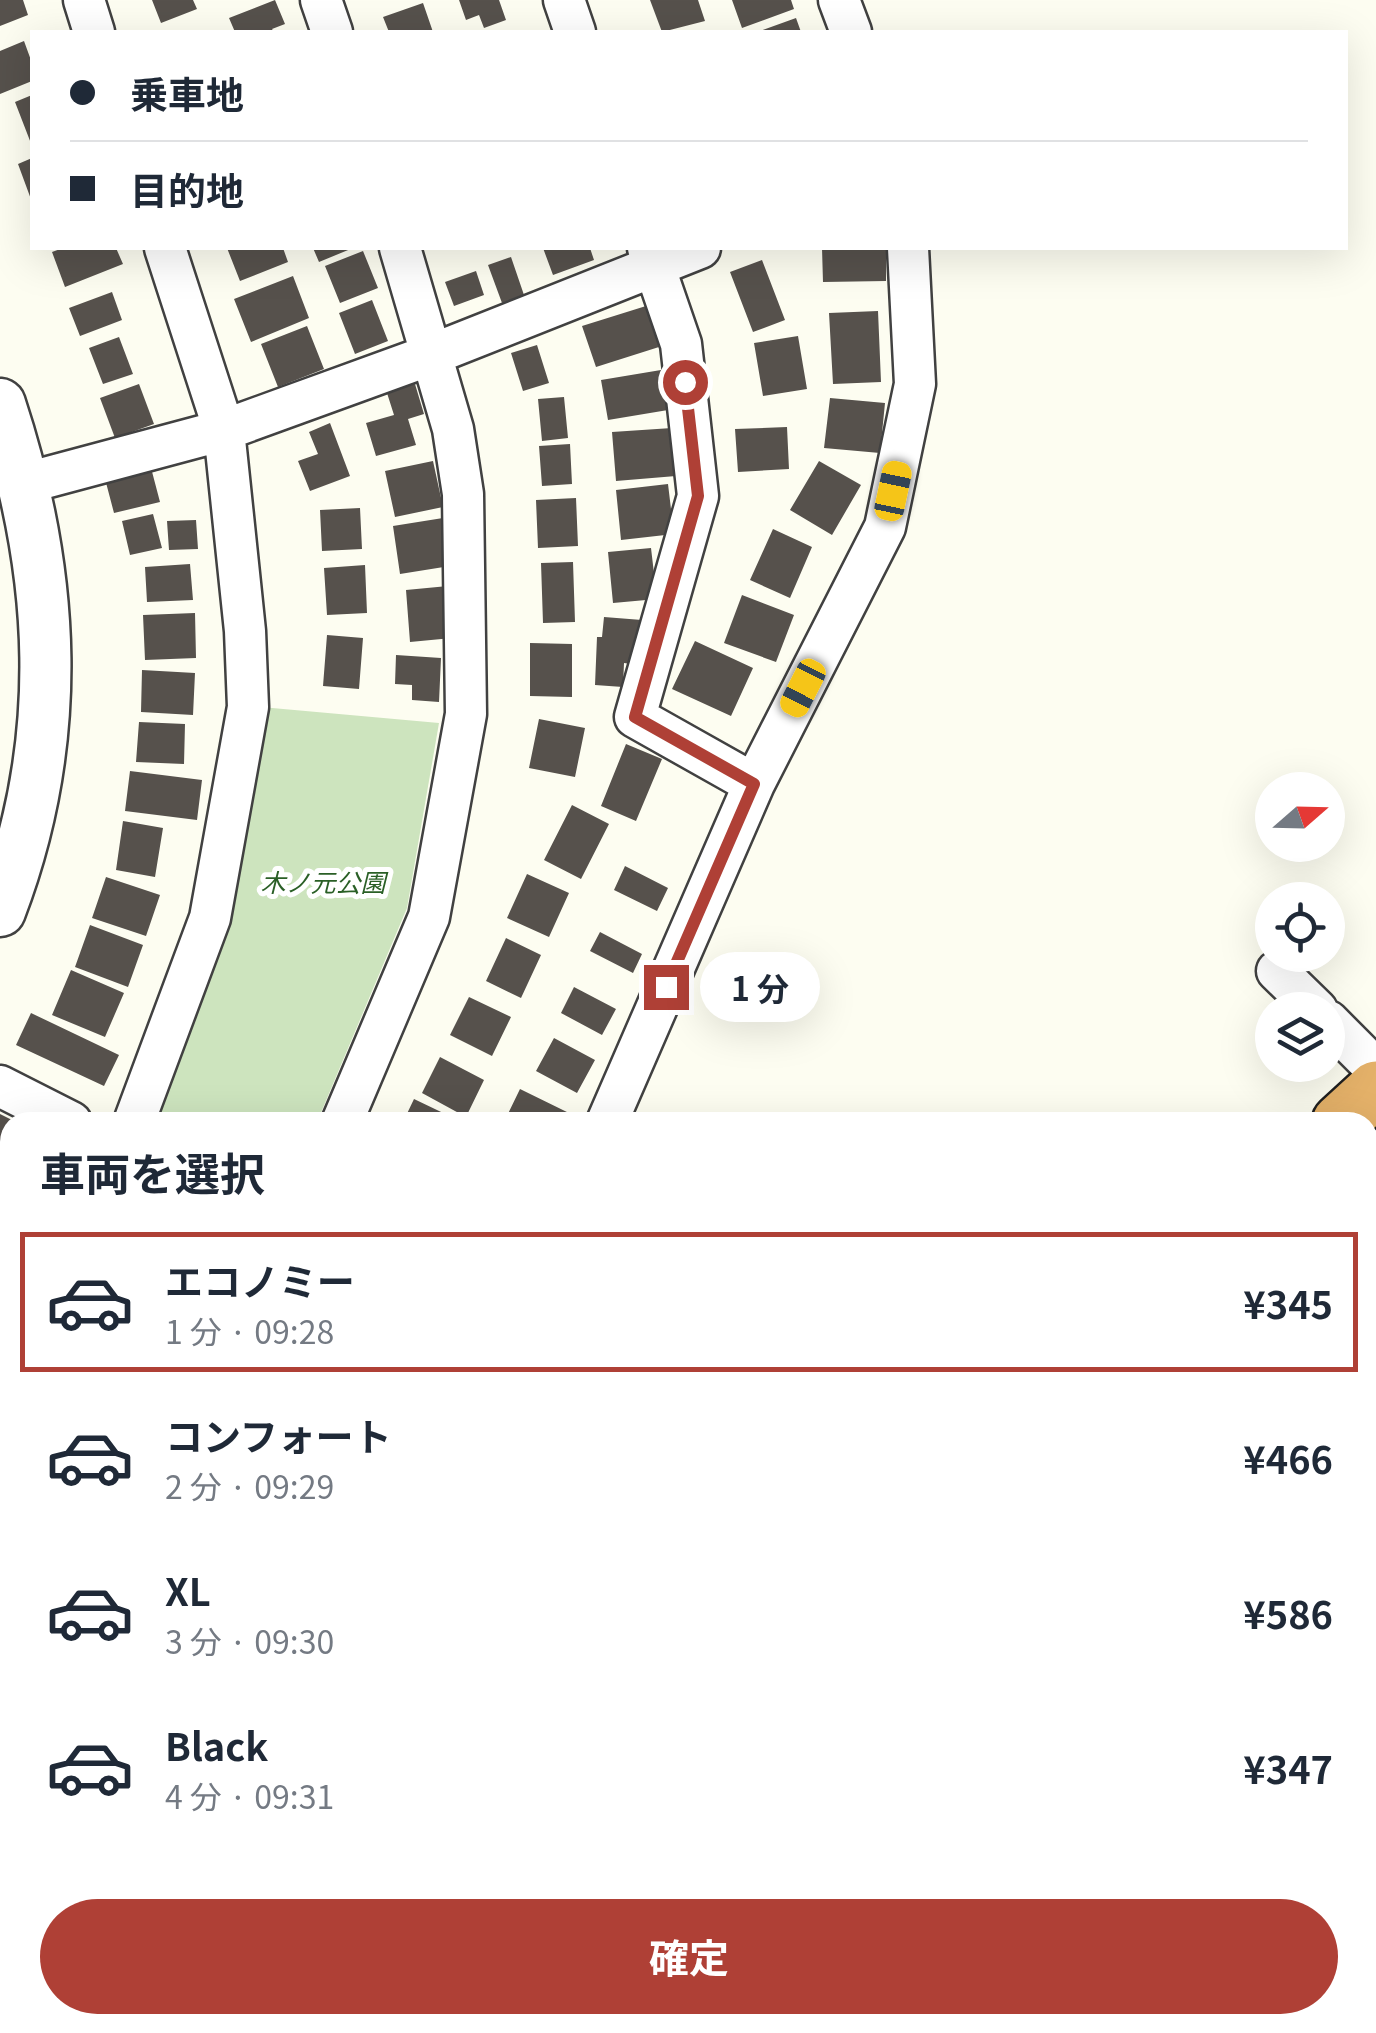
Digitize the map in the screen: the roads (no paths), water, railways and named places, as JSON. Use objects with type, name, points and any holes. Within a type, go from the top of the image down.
[{"type":"highway","points":[[1351,1112],[1376,1088]]},
{"type":"street","points":[[84,0],[93,30]]},
{"type":"street","points":[[321,0],[331,30]]},
{"type":"street","points":[[564,0],[574,30]]},
{"type":"street","points":[[839,0],[850,30]]},
{"type":"street","points":[[138,1112],[210,918],[248,706],[241,577],[224,430],[166,250]]},
{"type":"street","points":[[346,1112],[429,916],[466,714],[463,494],[453,429],[401,250]]},
{"type":"street","points":[[26,482],[224,430],[433,354],[651,256],[688,250]]},
{"type":"street","points":[[610,1112],[754,784],[886,527],[916,384],[908,250]]},
{"type":"street","points":[[651,256],[681,344],[698,496],[635,717],[754,784]]},
{"type":"street","points":[[0,404],[26,482],[40,562],[47,648],[43,742],[30,820],[0,911]]},
{"type":"street","points":[[1279,972],[1299,992]]},
{"type":"street","points":[[1345,1038],[1376,1069]]},
{"type":"street","points":[[0,1086],[51,1112]]},
{"type":"park label","name":"木ノ元公園","points":[[323,881]]}]
